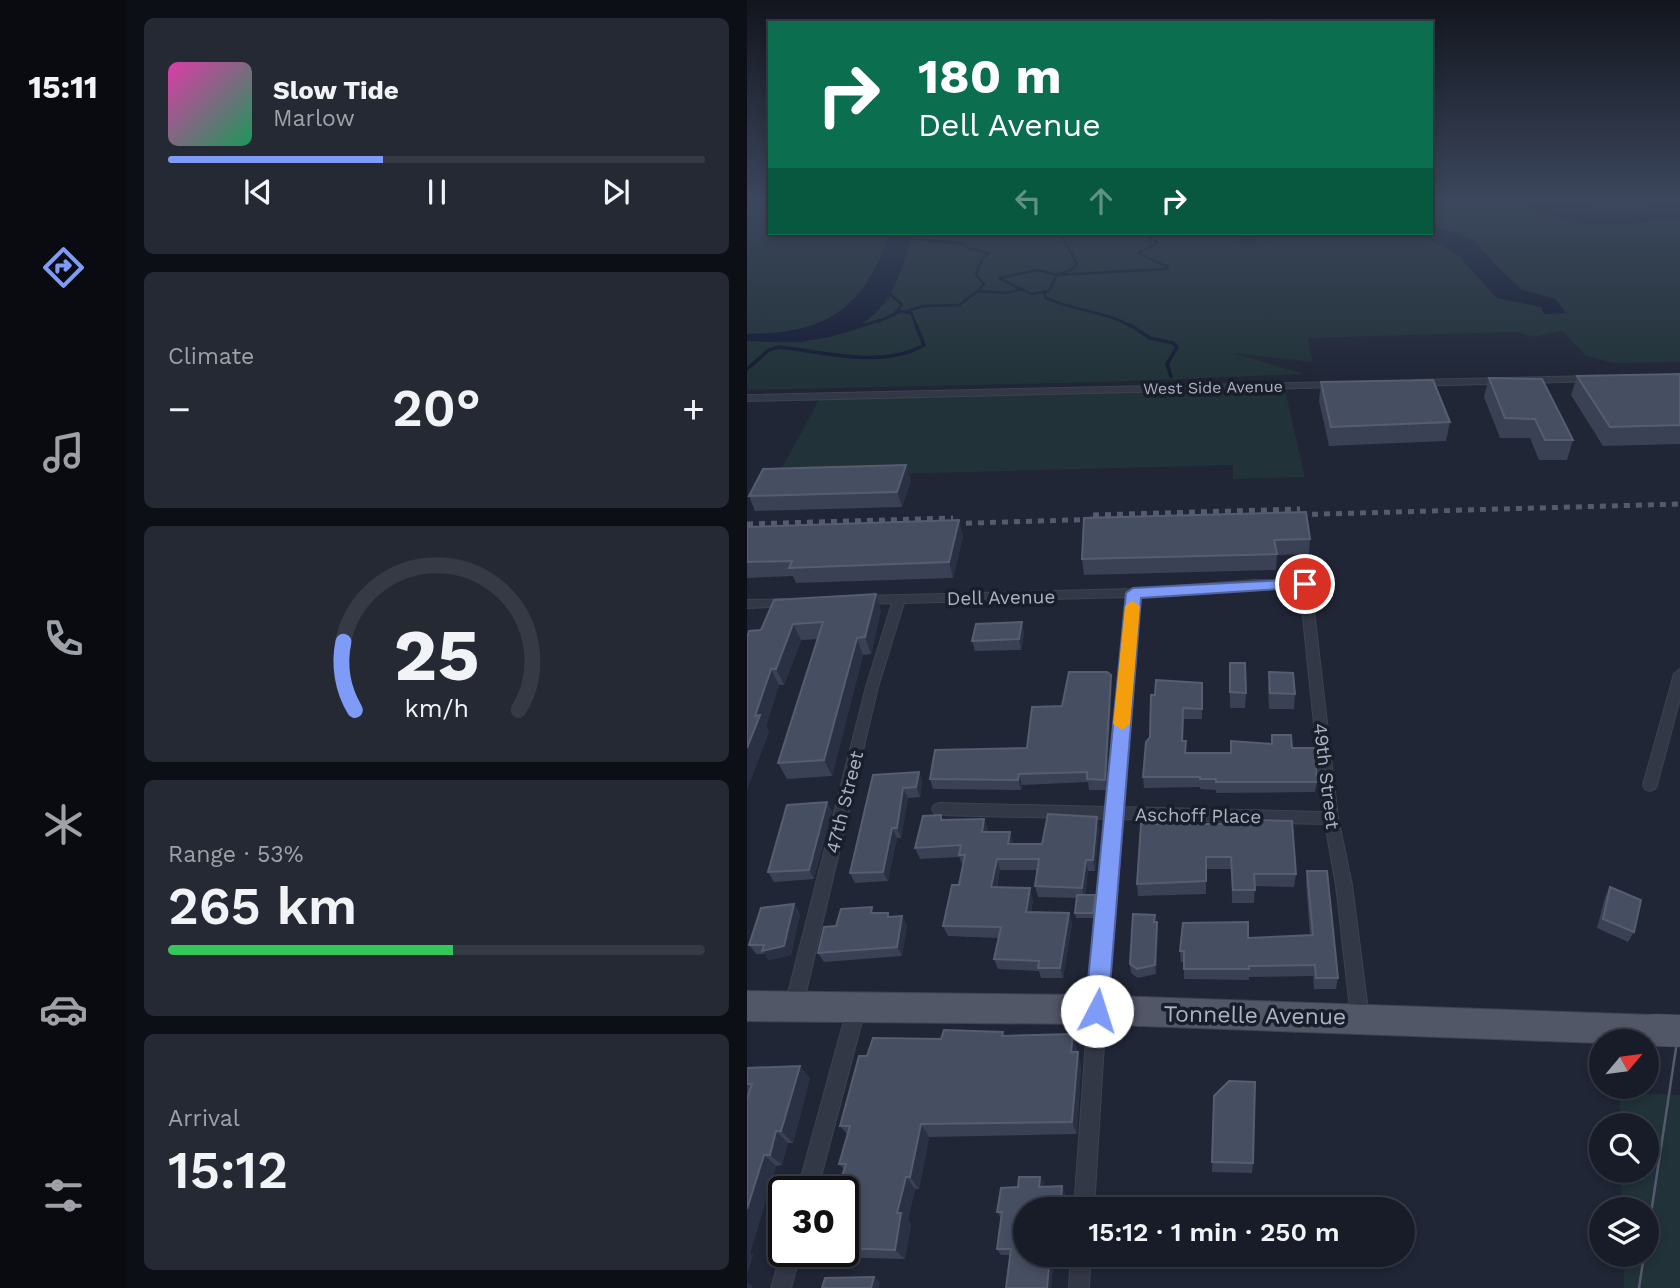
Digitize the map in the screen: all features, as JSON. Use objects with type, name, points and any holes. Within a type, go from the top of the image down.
[{"type":"main road","name":"Tonnelle Avenue","points":[[747,1006],[857,1005],[1360,1018],[1667,1031]]},
{"type":"street","points":[[1397,384],[1611,379]]},
{"type":"street","name":"West Side Avenue","points":[[747,398],[1357,384]]},
{"type":"street","name":"Dell Avenue","points":[[845,601],[1133,593],[1255,584]]},
{"type":"street","name":"49th Street","points":[[1255,584],[1305,584],[1331,818],[1344,886],[1360,1018]]},
{"type":"street","points":[[1085,1197],[1097,1011],[1133,593]]},
{"type":"street","name":"47th Street","points":[[794,1006],[872,687],[899,599]]},
{"type":"street","points":[[748,606],[804,602]]},
{"type":"street","points":[[1650,785],[1680,674]]},
{"type":"street","name":"Aschoff Place","points":[[939,809],[1331,818]]},
{"type":"street","points":[[811,1176],[857,1005]]},
{"type":"street","points":[[781,1288],[787,1267]]},
{"type":"street","points":[[1079,1288],[1080,1267]]},
{"type":"shaded area","points":[[747,260],[878,260],[855,298],[839,312],[800,329],[747,334]]},
{"type":"shaded area","points":[[903,260],[1463,260],[1497,298],[1542,307],[1544,314],[1565,313],[1555,299],[1522,290],[1491,260],[1680,260],[1680,362],[1614,363],[1586,356],[1562,331],[1533,337],[1516,332],[1308,338],[1313,362],[1232,353],[1305,374],[1108,382],[747,390],[747,341],[803,343],[888,302]]},
{"type":"shaded area","points":[[1284,386],[1305,477],[1233,479],[1233,465],[777,477],[821,396]]},
{"type":"shaded area","points":[[1659,1094],[1680,1095],[1680,1288],[1624,1288],[1623,1267],[1659,1267],[1659,1197],[1622,1197],[1621,1183],[1659,1183],[1659,1113],[1620,1113],[1620,1099],[1659,1099]]},
{"type":"water","points":[[879,260],[904,260],[889,296],[874,315],[855,328],[834,336],[809,340],[747,341],[747,334],[775,333],[821,322],[839,312],[868,281]]},
{"type":"water","points":[[1463,260],[1491,260],[1522,290],[1555,299],[1566,313],[1544,314],[1541,307],[1497,298]]},
{"type":"building","points":[[1680,374],[1680,425],[1610,427],[1577,376]]},
{"type":"building","points":[[1489,378],[1542,379],[1573,440],[1545,440],[1535,419],[1505,418]]},
{"type":"building","points":[[1433,380],[1450,422],[1331,427],[1321,382]]},
{"type":"building","points":[[906,465],[897,492],[749,496],[763,469]]},
{"type":"building","points":[[1306,512],[1310,539],[1274,540],[1277,554],[1082,559],[1084,518]]},
{"type":"building","points":[[959,520],[949,562],[789,568],[792,561],[747,562],[747,527]]},
{"type":"building","points":[[876,594],[865,637],[857,638],[824,760],[778,763],[823,622],[793,624],[776,669],[771,669],[755,716],[760,715],[747,748],[747,638],[749,631],[761,630],[774,600]]},
{"type":"building","points":[[1022,622],[1019,639],[972,641],[976,624]]},
{"type":"building","points":[[1230,663],[1245,663],[1246,693],[1230,692]]},
{"type":"building","points":[[1069,672],[1107,672],[1111,675],[1105,780],[1087,779],[1087,772],[1019,774],[1018,780],[930,779],[935,750],[1027,748],[1032,707],[1062,706]]},
{"type":"building","points":[[1269,672],[1293,673],[1295,694],[1270,693]]},
{"type":"building","points":[[1156,680],[1202,683],[1202,709],[1183,708],[1182,741],[1186,741],[1185,753],[1231,753],[1231,741],[1272,744],[1272,735],[1291,735],[1292,748],[1315,748],[1317,782],[1216,782],[1216,779],[1200,777],[1143,777],[1146,742],[1150,737],[1151,695],[1155,695]]},
{"type":"building","points":[[919,772],[916,787],[903,788],[897,828],[892,828],[883,872],[850,873],[873,775]]},
{"type":"building","points":[[827,802],[809,870],[768,872],[787,805]]},
{"type":"building","points":[[1048,814],[1097,817],[1093,860],[1086,860],[1082,888],[1035,886],[1039,859],[997,859],[991,887],[1030,888],[1026,912],[1069,913],[1060,968],[1038,968],[1039,961],[994,959],[1001,927],[943,926],[952,885],[959,885],[965,855],[959,855],[961,845],[915,848],[923,816],[941,815],[941,820],[984,819],[982,832],[1010,832],[1008,844],[1042,844]]},
{"type":"building","points":[[1254,820],[1292,821],[1296,874],[1254,874],[1255,890],[1233,890],[1231,857],[1206,857],[1206,881],[1137,884],[1141,824],[1254,824]]},
{"type":"building","points":[[1307,871],[1327,871],[1338,978],[1316,978],[1315,965],[1184,969],[1184,951],[1180,951],[1183,923],[1248,922],[1248,938],[1313,935]]},
{"type":"building","points":[[1610,887],[1641,900],[1634,932],[1603,919]]},
{"type":"building","points":[[1077,895],[1095,895],[1093,913],[1075,913]]},
{"type":"building","points":[[794,904],[784,946],[762,951],[764,945],[749,945],[761,908]]},
{"type":"building","points":[[872,907],[871,913],[888,913],[888,917],[902,916],[897,947],[818,953],[824,927],[836,926],[841,909]]},
{"type":"building","points":[[1133,914],[1155,915],[1155,965],[1137,969],[1130,964]]},
{"type":"building","points":[[944,1030],[1003,1032],[1002,1036],[1073,1034],[1071,1052],[1078,1052],[1072,1122],[921,1124],[910,1177],[906,1177],[897,1213],[901,1213],[895,1250],[859,1249],[859,1176],[842,1176],[846,1164],[839,1164],[850,1126],[840,1126],[859,1056],[867,1056],[873,1038],[941,1039]]},
{"type":"building","points":[[800,1066],[781,1131],[776,1131],[770,1155],[764,1155],[747,1209],[747,1099],[752,1084],[747,1084],[747,1068]]},
{"type":"building","points":[[1229,1081],[1255,1082],[1253,1163],[1212,1162],[1214,1096]]},
{"type":"building","points":[[1019,1177],[1040,1177],[1039,1187],[1062,1186],[1061,1197],[1013,1197],[1013,1267],[1049,1267],[1047,1288],[1006,1288],[1011,1249],[997,1249],[1002,1212],[997,1212],[1001,1188],[1018,1187]]},
{"type":"building","points":[[874,1277],[871,1288],[822,1288],[825,1278]]},
{"type":"waterway","points":[[978,291],[984,284],[976,275],[982,260]]},
{"type":"waterway","points":[[1057,275],[1073,269],[1077,264],[1075,260]]},
{"type":"waterway","points":[[1057,275],[1166,269],[1168,266],[1152,260]]},
{"type":"waterway","points":[[1021,289],[999,278],[1038,270],[1057,275]]},
{"type":"waterway","points":[[1021,289],[1031,294],[1049,291],[1057,275]]},
{"type":"waterway","points":[[978,291],[1007,293],[1021,289]]},
{"type":"waterway","points":[[887,291],[902,305],[895,313]]},
{"type":"waterway","points":[[905,312],[923,306],[959,305],[978,291]]},
{"type":"waterway","points":[[1044,293],[1046,298],[1112,318],[1132,327]]},
{"type":"waterway","points":[[878,322],[901,311],[905,312]]},
{"type":"waterway","points":[[905,312],[911,313],[917,327]]},
{"type":"waterway","points":[[858,327],[880,320]]},
{"type":"waterway","points":[[846,331],[863,325]]},
{"type":"waterway","points":[[747,369],[769,350],[779,347],[853,357],[890,356],[908,352],[924,345],[916,325]]},
{"type":"waterway","points":[[1130,325],[1150,338],[1173,343],[1177,347],[1167,364],[1171,376]]},
{"type":"tram line","points":[[1654,1197],[1680,1022]]},
{"type":"tram line","points":[[1639,1288],[1642,1267]]},
{"type":"railway","points":[[1288,515],[1680,504]]},
{"type":"railway","points":[[1093,515],[1300,509]]},
{"type":"railway","points":[[747,524],[953,518]]},
{"type":"railway","points":[[942,524],[1102,519]]},
{"type":"slow traffic","points":[[1122,724],[1132,606]]},
{"type":"route","points":[[1097,1011],[1133,593],[1255,584],[1305,584]]}]
